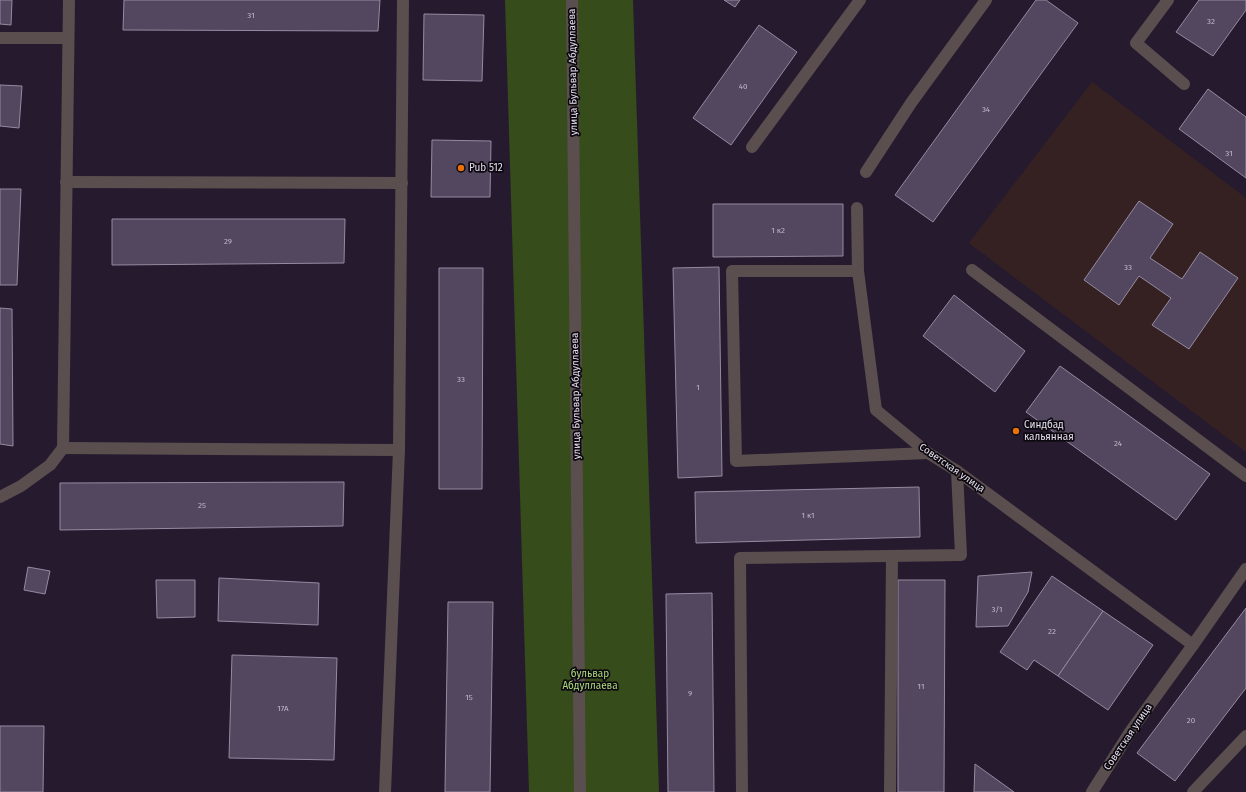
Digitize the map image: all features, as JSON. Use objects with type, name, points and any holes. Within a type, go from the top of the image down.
[{"type":"street","points":[[0,497],[22,486],[50,465],[63,448],[69,0]]},
{"type":"street","points":[[385,792],[399,450],[403,0]]},
{"type":"street","name":"улица Бульвар Абдуллаева","points":[[572,0],[580,792]]},
{"type":"street","points":[[752,147],[860,0]]},
{"type":"street","points":[[866,172],[911,103],[986,0]]},
{"type":"street","points":[[1168,0],[1136,43],[1184,84]]},
{"type":"street","points":[[0,38],[68,38]]},
{"type":"street","points":[[66,182],[402,183]]},
{"type":"street","name":"Советская улица","points":[[857,208],[858,271],[876,410],[928,453],[957,471],[1193,645]]},
{"type":"street","points":[[972,270],[1246,476]]},
{"type":"street","points":[[858,271],[732,271],[736,461],[928,453]]},
{"type":"street","points":[[63,448],[399,450]]},
{"type":"street","points":[[742,792],[740,558],[961,555],[957,471]]},
{"type":"street","points":[[890,792],[892,556]]},
{"type":"street","name":"Советская улица","points":[[1092,792],[1130,732],[1246,569]]},
{"type":"street","points":[[1193,792],[1246,736]]},
{"type":"shaded area","points":[[1092,82],[1246,198],[1246,452],[969,243]]},
{"type":"green space","name":"бульвар Абдуллаева","points":[[505,0],[633,0],[659,792],[529,792]]},
{"type":"building","points":[[0,0],[12,0],[11,25],[0,24]]},
{"type":"building","points":[[124,0],[380,0],[378,31],[123,30]]},
{"type":"building","points":[[724,0],[740,0],[735,7]]},
{"type":"building","points":[[1036,0],[1046,0],[1078,23],[933,222],[895,195]]},
{"type":"building","points":[[1199,0],[1246,0],[1246,10],[1213,56],[1176,32]]},
{"type":"building","points":[[424,14],[484,15],[482,81],[423,80]]},
{"type":"building","points":[[759,25],[797,52],[731,145],[693,118]]},
{"type":"building","points":[[0,85],[22,86],[19,128],[0,126]]},
{"type":"building","points":[[1208,89],[1246,117],[1246,178],[1179,129]]},
{"type":"building","points":[[432,140],[491,141],[490,197],[431,197]]},
{"type":"building","points":[[0,189],[21,189],[17,285],[0,285]]},
{"type":"building","points":[[1139,201],[1173,224],[1150,258],[1182,279],[1200,252],[1238,278],[1189,349],[1152,325],[1171,298],[1139,276],[1119,305],[1084,280]]},
{"type":"building","points":[[713,204],[843,204],[843,256],[713,257]]},
{"type":"building","points":[[112,219],[345,219],[344,263],[112,265]]},
{"type":"building","points":[[719,267],[722,476],[678,478],[673,268]]},
{"type":"building","points":[[439,268],[483,268],[482,489],[439,489]]},
{"type":"building","points":[[954,295],[1025,351],[995,392],[923,336]]},
{"type":"building","points":[[0,308],[12,309],[13,446],[0,444]]},
{"type":"building","points":[[1060,366],[1210,474],[1176,520],[1026,412]]},
{"type":"building","points":[[344,482],[343,526],[60,530],[60,483]]},
{"type":"building","points":[[919,487],[920,537],[696,543],[695,492]]},
{"type":"building","points":[[28,567],[50,571],[45,594],[24,590]]},
{"type":"building","points":[[1032,572],[1028,592],[1008,626],[976,627],[978,576]]},
{"type":"building","points":[[1052,576],[1103,611],[1058,676],[1034,660],[1027,670],[1000,652]]},
{"type":"building","points":[[219,578],[319,583],[318,625],[218,621]]},
{"type":"building","points":[[156,580],[195,580],[195,617],[157,618]]},
{"type":"building","points":[[898,580],[945,580],[944,792],[898,792]]},
{"type":"building","points":[[712,593],[714,792],[668,792],[666,594]]},
{"type":"building","points":[[448,602],[493,602],[490,792],[445,792]]},
{"type":"building","points":[[1246,608],[1246,688],[1175,781],[1137,753]]},
{"type":"building","points":[[1103,611],[1153,645],[1108,710],[1058,676]]},
{"type":"building","points":[[232,655],[337,658],[334,760],[229,758]]},
{"type":"building","points":[[0,726],[44,726],[43,792],[0,792]]},
{"type":"building","points":[[975,764],[1014,792],[974,792]]},
{"type":"place","name":"Pub 512","points":[[461,168]]},
{"type":"place","name":"Синдбад кальянная","points":[[1016,431]]}]
